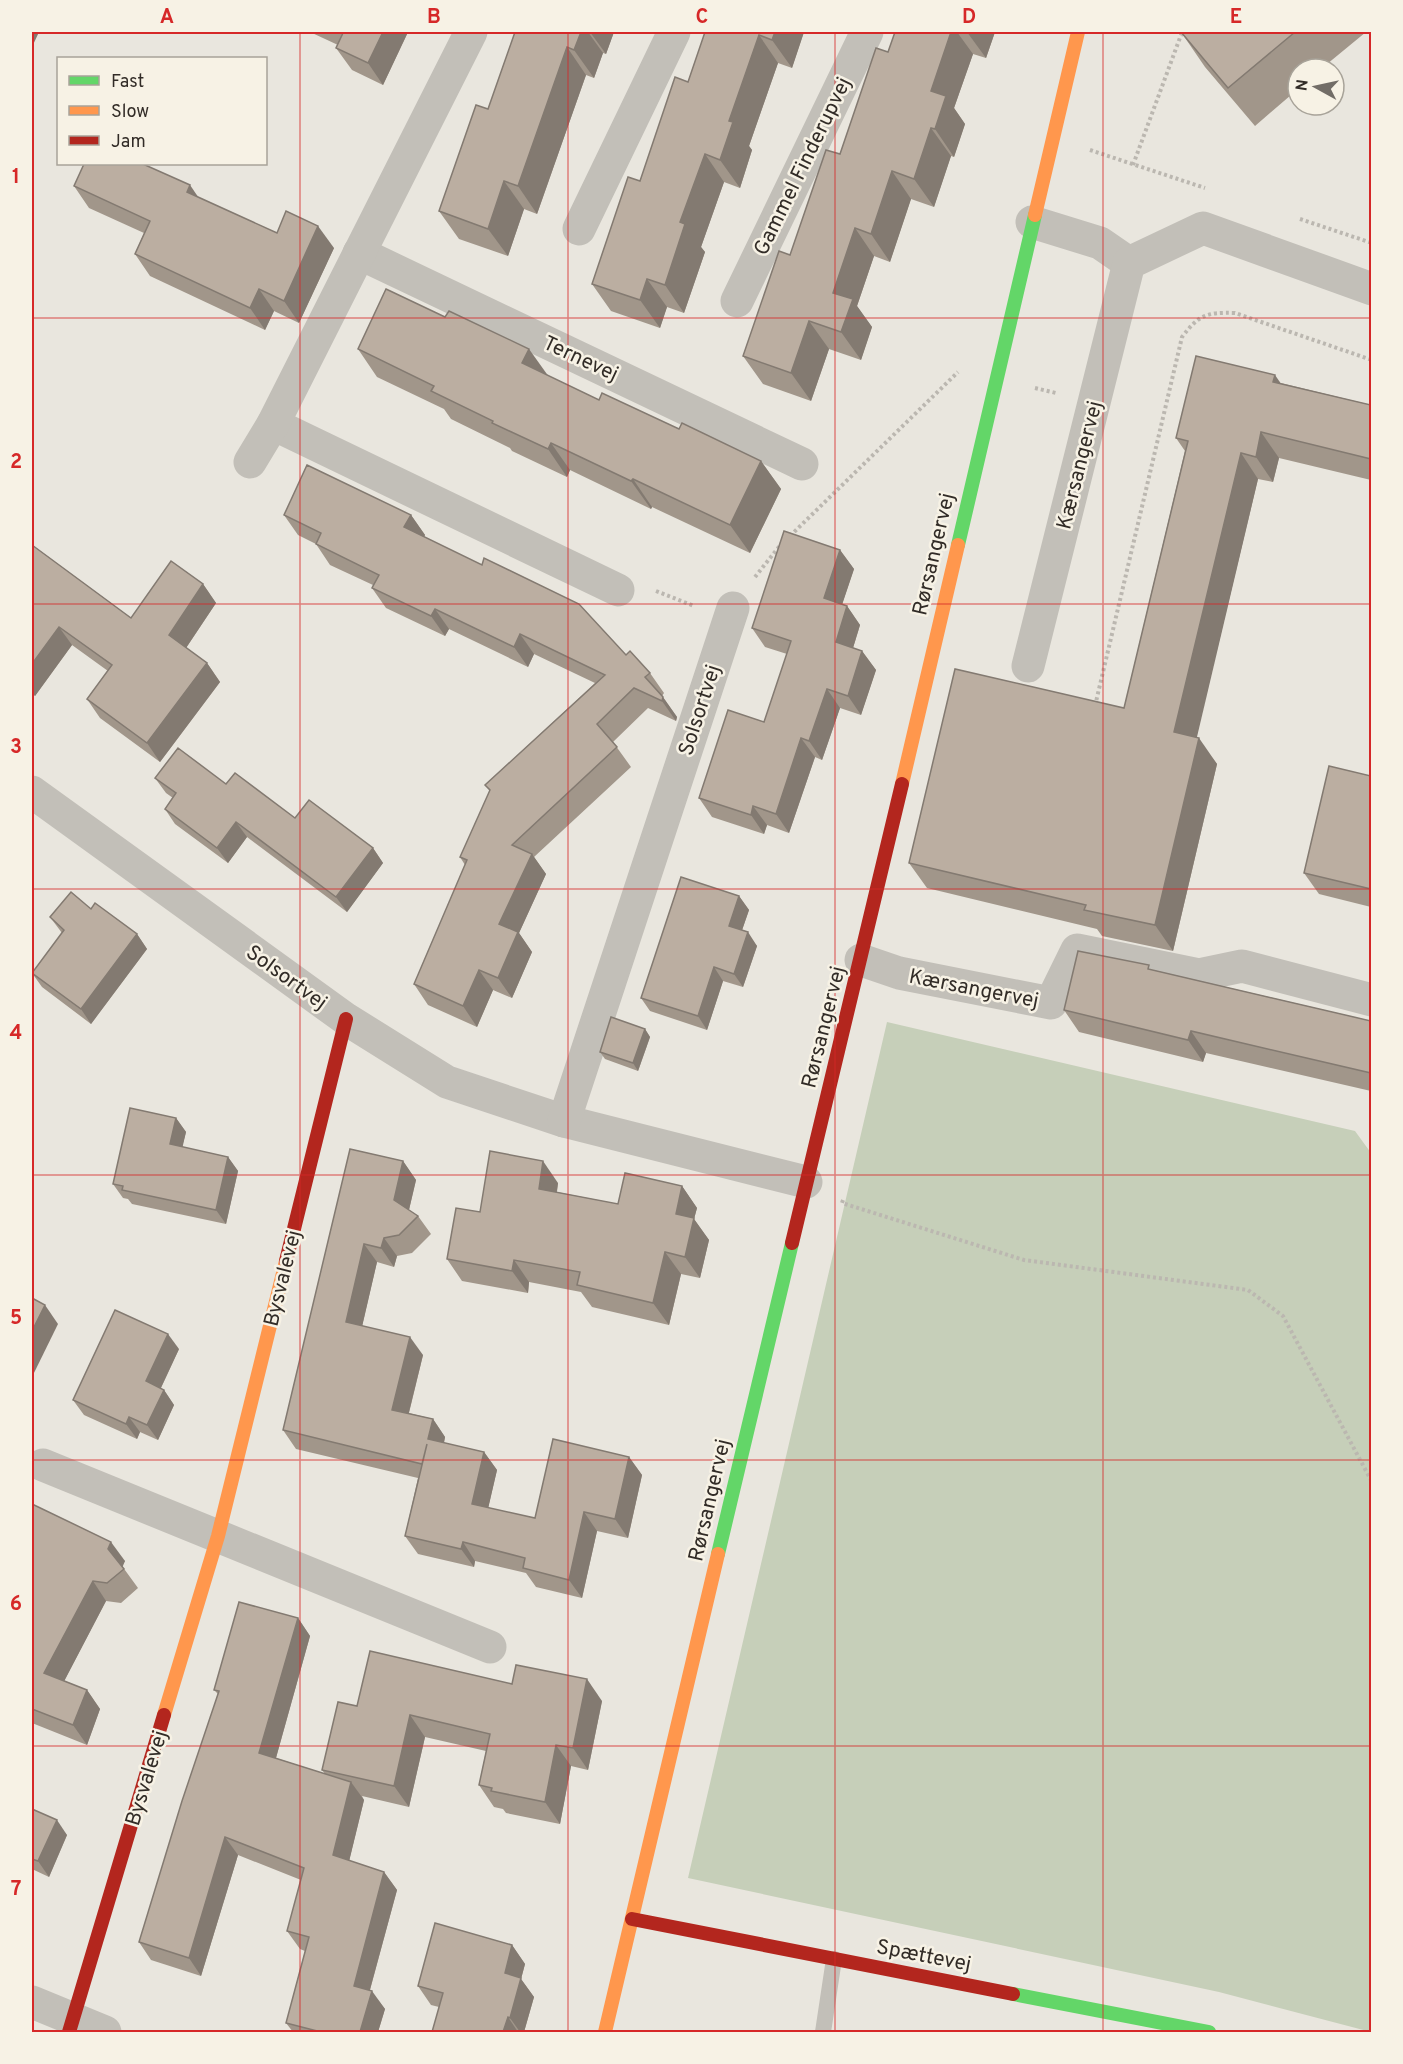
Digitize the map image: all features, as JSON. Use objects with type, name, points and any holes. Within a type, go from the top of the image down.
[{"type":"street","points":[[250,462],[273,424],[471,32]]},
{"type":"street","points":[[579,229],[674,32]]},
{"type":"street","name":"Gammel Finderupvej","points":[[737,301],[867,32]]},
{"type":"street","name":"Rørsangervej","points":[[605,2032],[806,1182],[861,960],[1078,32]]},
{"type":"street","points":[[1032,222],[1101,243],[1129,263],[1203,228],[1371,289]]},
{"type":"street","name":"Ternevej","points":[[359,253],[802,464]]},
{"type":"street","name":"Kærsangervej","points":[[1029,666],[1129,263]]},
{"type":"street","points":[[273,424],[618,590]]},
{"type":"street","name":"Solsortvej","points":[[564,1120],[733,608]]},
{"type":"street","name":"Solsortvej","points":[[32,792],[345,1019],[447,1082],[564,1120],[806,1182]]},
{"type":"street","name":"Kærsangervej","points":[[861,960],[899,973],[1051,1003],[1077,950],[1199,975],[1242,966],[1371,1000]]},
{"type":"street","name":"Bysvalevej","points":[[71,2027],[218,1536],[345,1019]]},
{"type":"street","points":[[43,1465],[490,1647]]},
{"type":"street","name":"Spættevej","points":[[632,1919],[1183,2029],[1209,2032]]},
{"type":"street","points":[[32,2002],[71,2027],[105,2032]]},
{"type":"lane","points":[[823,2032],[834,1959]]},
{"type":"path","points":[[1133,165],[1181,35],[1185,32]]},
{"type":"path","points":[[1094,710],[1182,337],[1188,329],[1195,321],[1214,312],[1235,313],[1371,360]]},
{"type":"path","points":[[618,590],[634,582],[694,606],[733,608],[776,549],[958,372],[1004,347]]},
{"type":"path","points":[[996,379],[1095,401]]},
{"type":"path","points":[[845,1191],[842,1203],[1024,1260],[1248,1290],[1283,1316],[1371,1482]]},
{"type":"green space","points":[[887,1022],[1355,1131],[1371,1153],[1371,2032],[1219,1992],[688,1878]]},
{"type":"building","points":[[340,32],[383,32],[368,63],[336,48],[343,33]]},
{"type":"building","points":[[515,32],[581,32],[574,50],[567,47],[518,186],[504,181],[488,229],[439,211],[476,105],[488,109]]},
{"type":"building","points":[[705,32],[775,32],[772,40],[759,35],[729,121],[733,122],[720,160],[705,154],[680,222],[685,224],[665,285],[647,279],[640,300],[592,284],[628,177],[640,181],[675,77],[688,82]]},
{"type":"building","points":[[895,32],[951,32],[931,91],[946,96],[935,129],[931,128],[914,179],[892,171],[871,234],[855,228],[833,293],[853,299],[841,332],[809,321],[791,373],[743,356],[779,251],[790,255],[826,150],[840,154],[876,48],[888,52]]},
{"type":"building","points":[[1181,32],[1295,32],[1228,88]]},
{"type":"building","points":[[84,165],[145,165],[190,185],[187,192],[277,233],[286,211],[318,226],[284,301],[259,289],[250,308],[135,254],[150,221],[74,186]]},
{"type":"building","points":[[386,289],[445,317],[449,311],[529,349],[522,363],[599,400],[602,393],[679,429],[682,423],[761,461],[730,525],[551,443],[548,449],[492,423],[493,421],[431,391],[434,386],[358,349]]},
{"type":"building","points":[[1196,356],[1275,375],[1273,382],[1371,405],[1371,459],[1261,432],[1256,457],[1241,453],[1174,732],[1199,738],[1155,925],[1084,910],[1086,905],[909,863],[955,669],[1124,708],[1188,441],[1176,438]]},
{"type":"building","points":[[307,465],[411,515],[404,527],[482,565],[484,558],[579,604],[626,655],[630,651],[650,673],[645,677],[663,697],[662,701],[634,688],[597,724],[617,747],[512,845],[532,854],[499,924],[518,932],[498,978],[479,970],[463,1006],[414,984],[467,860],[460,857],[490,790],[485,785],[605,675],[520,634],[514,647],[435,609],[431,616],[372,588],[379,575],[316,544],[321,533],[284,515]]},
{"type":"building","points":[[784,531],[840,550],[824,598],[847,606],[836,642],[862,651],[848,696],[827,689],[809,741],[801,738],[776,814],[753,806],[751,815],[699,798],[728,710],[764,722],[791,641],[752,628]]},
{"type":"building","points":[[32,545],[131,618],[171,561],[203,584],[169,635],[207,663],[147,743],[87,699],[112,665],[59,627],[32,664]]},
{"type":"building","points":[[178,748],[226,784],[235,773],[295,818],[309,800],[373,848],[336,897],[236,822],[217,848],[165,809],[176,793],[155,778]]},
{"type":"building","points":[[1329,766],[1371,776],[1371,889],[1304,873]]},
{"type":"building","points":[[681,877],[739,896],[729,926],[748,932],[734,974],[714,967],[698,1016],[641,998]]},
{"type":"building","points":[[71,892],[91,909],[95,903],[137,934],[81,1009],[32,973],[64,930],[50,917]]},
{"type":"building","points":[[1078,951],[1149,965],[1148,969],[1371,1021],[1371,1073],[1191,1031],[1188,1040],[1064,1010]]},
{"type":"building","points":[[611,1017],[645,1029],[633,1063],[600,1052]]},
{"type":"building","points":[[130,1108],[176,1118],[170,1144],[228,1157],[216,1210],[122,1190],[123,1186],[113,1184]]},
{"type":"building","points":[[350,1149],[403,1161],[394,1200],[418,1216],[399,1235],[384,1238],[381,1248],[364,1244],[346,1322],[410,1337],[392,1410],[433,1419],[428,1439],[484,1452],[472,1504],[535,1518],[553,1439],[629,1457],[615,1519],[584,1512],[569,1580],[523,1568],[525,1558],[463,1542],[461,1549],[405,1536],[427,1444],[422,1464],[283,1430]]},
{"type":"building","points":[[490,1151],[543,1161],[539,1189],[618,1204],[625,1173],[682,1186],[676,1214],[694,1218],[685,1257],[665,1252],[653,1303],[577,1285],[580,1272],[514,1260],[512,1271],[447,1259],[456,1208],[480,1212]]},
{"type":"building","points":[[32,1298],[45,1305],[32,1331]]},
{"type":"building","points":[[115,1310],[168,1334],[146,1381],[164,1390],[147,1425],[129,1417],[126,1424],[73,1400]]},
{"type":"building","points":[[32,1504],[111,1542],[108,1549],[124,1569],[107,1583],[93,1581],[44,1673],[87,1690],[73,1725],[32,1709]]},
{"type":"building","points":[[239,1602],[298,1618],[259,1753],[351,1782],[333,1855],[384,1872],[354,1986],[372,1991],[360,2032],[321,2032],[286,2023],[309,1937],[287,1931],[304,1868],[225,1837],[189,1958],[139,1942],[182,1801],[219,1691],[214,1690]]},
{"type":"building","points":[[370,1651],[512,1684],[516,1665],[587,1679],[573,1748],[556,1745],[545,1802],[491,1791],[492,1788],[479,1785],[490,1734],[410,1715],[394,1786],[322,1770],[338,1702],[357,1706]]},
{"type":"building","points":[[32,1809],[57,1820],[38,1861],[32,1859]]},
{"type":"building","points":[[435,1923],[512,1945],[505,1973],[521,1978],[510,2018],[508,2017],[503,2032],[432,2032],[443,1993],[418,1986]]},
{"type":"traffic: fast","points":[[958,545],[1035,215]]},
{"type":"traffic: fast","points":[[718,1554],[792,1243]]},
{"type":"traffic: fast","points":[[1013,1994],[1209,2032]]},
{"type":"traffic: slow","points":[[1035,215],[1078,32]]},
{"type":"traffic: slow","points":[[902,784],[958,545]]},
{"type":"traffic: slow","points":[[164,1715],[218,1536],[286,1261]]},
{"type":"traffic: slow","points":[[605,2032],[718,1554]]},
{"type":"traffic: jam","points":[[792,1243],[902,784]]},
{"type":"traffic: jam","points":[[286,1261],[346,1019]]},
{"type":"traffic: jam","points":[[69,2032],[164,1715]]},
{"type":"traffic: jam","points":[[632,1919],[1013,1994]]}]
